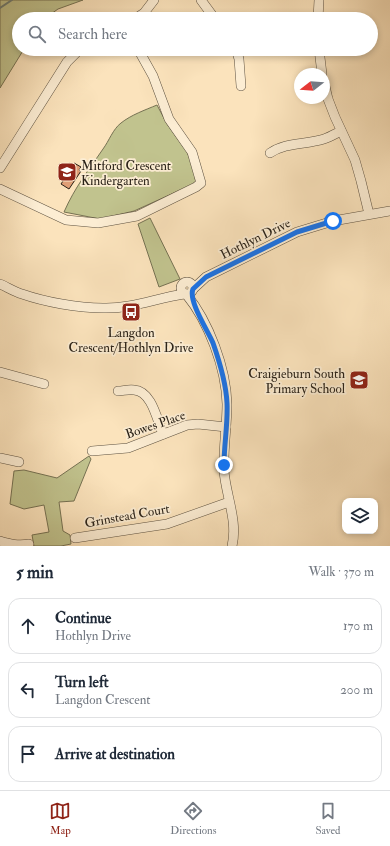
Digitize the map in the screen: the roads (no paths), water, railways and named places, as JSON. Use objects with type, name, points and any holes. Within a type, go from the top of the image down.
[{"type":"street","points":[[145,12],[154,0]]},
{"type":"street","points":[[201,0],[210,12]]},
{"type":"street","points":[[319,12],[320,0]]},
{"type":"street","points":[[0,168],[67,62],[73,56]]},
{"type":"street","points":[[0,189],[66,220],[98,223],[138,216],[196,187],[201,183],[192,152],[169,119],[153,76],[142,56]]},
{"type":"street","points":[[238,56],[241,86]]},
{"type":"street","points":[[320,56],[321,68]]},
{"type":"street","points":[[330,104],[355,160],[369,214]]},
{"type":"street","points":[[270,153],[277,148],[323,139],[341,131]]},
{"type":"street","name":"Hothlyn Drive","points":[[0,284],[22,294],[58,304],[104,308],[136,304],[187,290],[203,279],[297,232],[333,221],[390,211]]},
{"type":"street","points":[[187,290],[210,337],[224,378],[227,404],[224,469],[234,524],[232,546]]},
{"type":"street","points":[[0,372],[44,384]]},
{"type":"street","points":[[118,391],[134,390],[144,394],[150,402],[163,434]]},
{"type":"street","name":"Bowes Place","points":[[92,450],[128,448],[187,425],[198,424],[226,427]]},
{"type":"street","points":[[0,458],[18,462]]},
{"type":"street","name":"Grinstead Court","points":[[75,538],[167,524],[229,502]]},
{"type":"street","points":[[0,541],[14,545],[29,544]]},
{"type":"waterway","points":[[0,8],[12,0]]},
{"type":"place","name":"Mitford Crescent Kindergarten","points":[[67,172]]},
{"type":"place","name":"Langdon Crescent/Hothlyn Drive","points":[[131,312]]},
{"type":"place","name":"Craigieburn South Primary School","points":[[359,380]]}]
